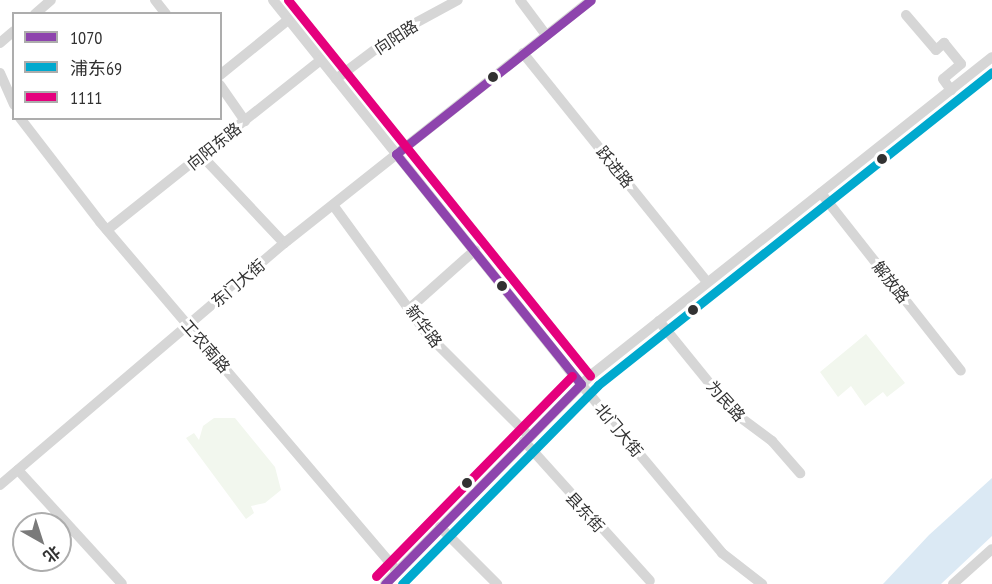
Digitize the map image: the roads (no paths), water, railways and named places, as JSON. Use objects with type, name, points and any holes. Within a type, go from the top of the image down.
[{"type":"street","points":[[37,12],[51,0]]},
{"type":"street","name":"北门大街","points":[[273,0],[476,250],[581,384],[722,553],[762,584]]},
{"type":"street","name":"向阳路","points":[[336,79],[397,33],[458,0]]},
{"type":"street","points":[[520,0],[546,35]]},
{"type":"street","name":"东门大街","points":[[0,485],[284,243],[591,0]]},
{"type":"street","points":[[906,15],[936,50],[944,43],[961,64],[943,79],[951,90]]},
{"type":"street","points":[[222,73],[288,20]]},
{"type":"street","points":[[0,43],[12,33]]},
{"type":"street","name":"跃进路","points":[[523,53],[707,282]]},
{"type":"street","points":[[385,584],[581,384],[992,57]]},
{"type":"street","name":"向阳东路","points":[[107,230],[321,60]]},
{"type":"street","points":[[0,73],[12,100]]},
{"type":"street","points":[[222,88],[245,121]]},
{"type":"street","name":"工农南路","points":[[22,120],[107,230],[397,571]]},
{"type":"street","points":[[202,156],[284,243]]},
{"type":"street","name":"解放路","points":[[820,193],[961,371]]},
{"type":"street","name":"新华路","points":[[333,205],[446,356],[489,392],[526,438]]},
{"type":"street","points":[[410,308],[476,250]]},
{"type":"street","name":"为民路","points":[[659,321],[733,412],[772,441],[800,473]]},
{"type":"street","name":"县东街","points":[[526,438],[650,581]]},
{"type":"street","points":[[18,470],[122,584]]},
{"type":"street","points":[[440,527],[497,584]]},
{"type":"street","points":[[953,584],[992,549]]}]
